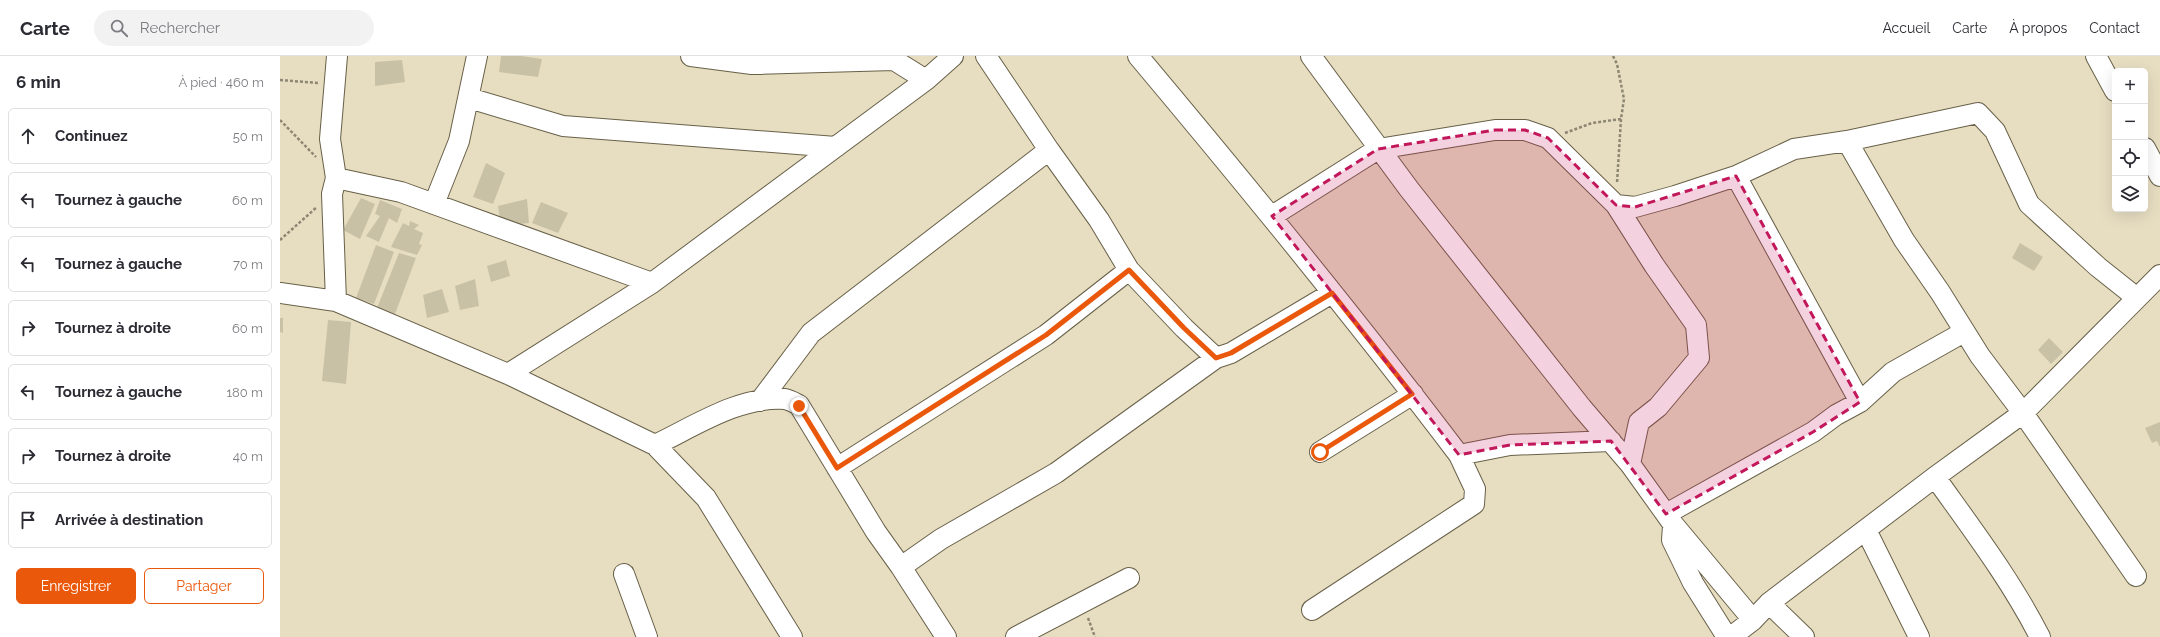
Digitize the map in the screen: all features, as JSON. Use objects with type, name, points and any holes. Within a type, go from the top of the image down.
[{"type":"street","points":[[336,301],[334,186],[330,139],[337,56]]},
{"type":"street","points":[[434,204],[459,141],[477,56]]},
{"type":"street","points":[[691,56],[752,64],[894,58],[926,80]]},
{"type":"street","points":[[508,374],[652,284],[926,80],[953,56]]},
{"type":"street","points":[[986,56],[1049,150],[1099,220],[1129,270],[1184,328],[1216,358]]},
{"type":"street","points":[[1138,56],[1272,216],[1412,394],[1459,456],[1475,488],[1474,504],[1312,610]]},
{"type":"street","points":[[1311,56],[1378,149],[1577,402],[1630,464],[1669,519],[1752,620]]},
{"type":"street","points":[[2096,56],[2112,85]]},
{"type":"street","points":[[469,98],[563,126],[836,147]]},
{"type":"street","points":[[1616,205],[1635,207],[1675,196],[1736,176],[1794,149],[1847,141],[1978,113],[1995,131],[2030,204],[2098,267],[2137,298]]},
{"type":"street","points":[[1272,216],[1378,149],[1495,130],[1525,130],[1548,138],[1616,205],[1654,265],[1696,325],[1699,358],[1658,407],[1639,422],[1630,464]]},
{"type":"street","points":[[1847,141],[1904,240],[1940,292],[1964,332],[2023,413],[2136,576]]},
{"type":"street","points":[[760,401],[811,332],[1049,150]]},
{"type":"street","points":[[2148,154],[2160,176]]},
{"type":"street","points":[[1736,176],[1860,402]]},
{"type":"street","points":[[334,186],[401,192],[652,284]]},
{"type":"street","points":[[837,468],[1046,335],[1129,270]]},
{"type":"street","points":[[1731,637],[1769,604],[1935,476],[2023,413],[2160,275]]},
{"type":"street","points":[[280,293],[336,301],[508,374],[655,445],[706,498],[792,637]]},
{"type":"street","points":[[901,567],[941,538],[1056,473],[1216,358],[1231,353],[1332,293]]},
{"type":"street","points":[[1669,519],[1813,432],[1836,415],[1860,402],[1893,372],[1964,332]]},
{"type":"street","points":[[1320,452],[1412,394]]},
{"type":"street","points":[[655,445],[729,410],[760,401],[787,399],[799,406],[876,532],[901,567],[946,637]]},
{"type":"street","points":[[1459,456],[1510,445],[1611,442]]},
{"type":"street","points":[[1935,476],[2001,570],[2024,606],[2040,637]]},
{"type":"street","points":[[1669,519],[1672,540],[1693,583],[1727,637]]},
{"type":"street","points":[[1866,530],[1919,637]]},
{"type":"street","points":[[624,574],[647,637]]},
{"type":"street","points":[[1016,637],[1129,578]]},
{"type":"street","points":[[1769,604],[1804,637]]},
{"type":"path","points":[[1613,56],[1617,64],[1624,99],[1621,119],[1616,205]]},
{"type":"path","points":[[280,80],[334,84]]},
{"type":"path","points":[[1548,138],[1574,130],[1592,122],[1621,119]]},
{"type":"path","points":[[280,120],[334,186],[280,240]]},
{"type":"path","points":[[1083,602],[1095,637]]},
{"type":"highlighted area","points":[[1495,130],[1525,130],[1548,138],[1616,205],[1635,207],[1736,176],[1860,402],[1813,432],[1666,514],[1611,441],[1510,445],[1459,455],[1272,216],[1378,149]]},
{"type":"building","points":[[501,56],[521,56],[542,59],[538,77],[499,72]]},
{"type":"building","points":[[402,60],[405,82],[375,86],[375,62]]},
{"type":"building","points":[[486,163],[505,173],[493,204],[473,197]]},
{"type":"building","points":[[361,198],[375,204],[360,239],[343,230]]},
{"type":"building","points":[[527,199],[529,223],[501,226],[498,206]]},
{"type":"building","points":[[380,200],[402,209],[397,223],[389,218],[379,242],[366,236],[380,216],[375,214]]},
{"type":"building","points":[[541,202],[568,213],[558,233],[532,223]]},
{"type":"building","points":[[410,221],[419,225],[414,229],[423,233],[419,244],[422,245],[417,255],[391,247],[403,223],[409,226]]},
{"type":"building","points":[[2020,243],[2043,257],[2034,271],[2012,258]]},
{"type":"building","points":[[376,245],[394,252],[374,304],[356,298]]},
{"type":"building","points":[[399,253],[416,258],[395,314],[377,308]]},
{"type":"building","points":[[506,260],[510,276],[491,282],[487,266]]},
{"type":"building","points":[[475,279],[479,306],[460,310],[455,286]]},
{"type":"building","points":[[442,289],[449,312],[427,318],[423,295]]},
{"type":"building","points":[[280,318],[283,318],[283,333],[280,332]]},
{"type":"building","points":[[328,320],[351,322],[346,384],[322,381]]},
{"type":"building","points":[[2049,338],[2063,352],[2051,364],[2038,350]]},
{"type":"building","points":[[2160,422],[2160,447],[2157,441],[2152,443],[2145,428]]},
{"type":"route","points":[[799,406],[837,468],[1046,335],[1129,270],[1184,328],[1216,358],[1231,353],[1332,293],[1412,394],[1320,452]]}]
